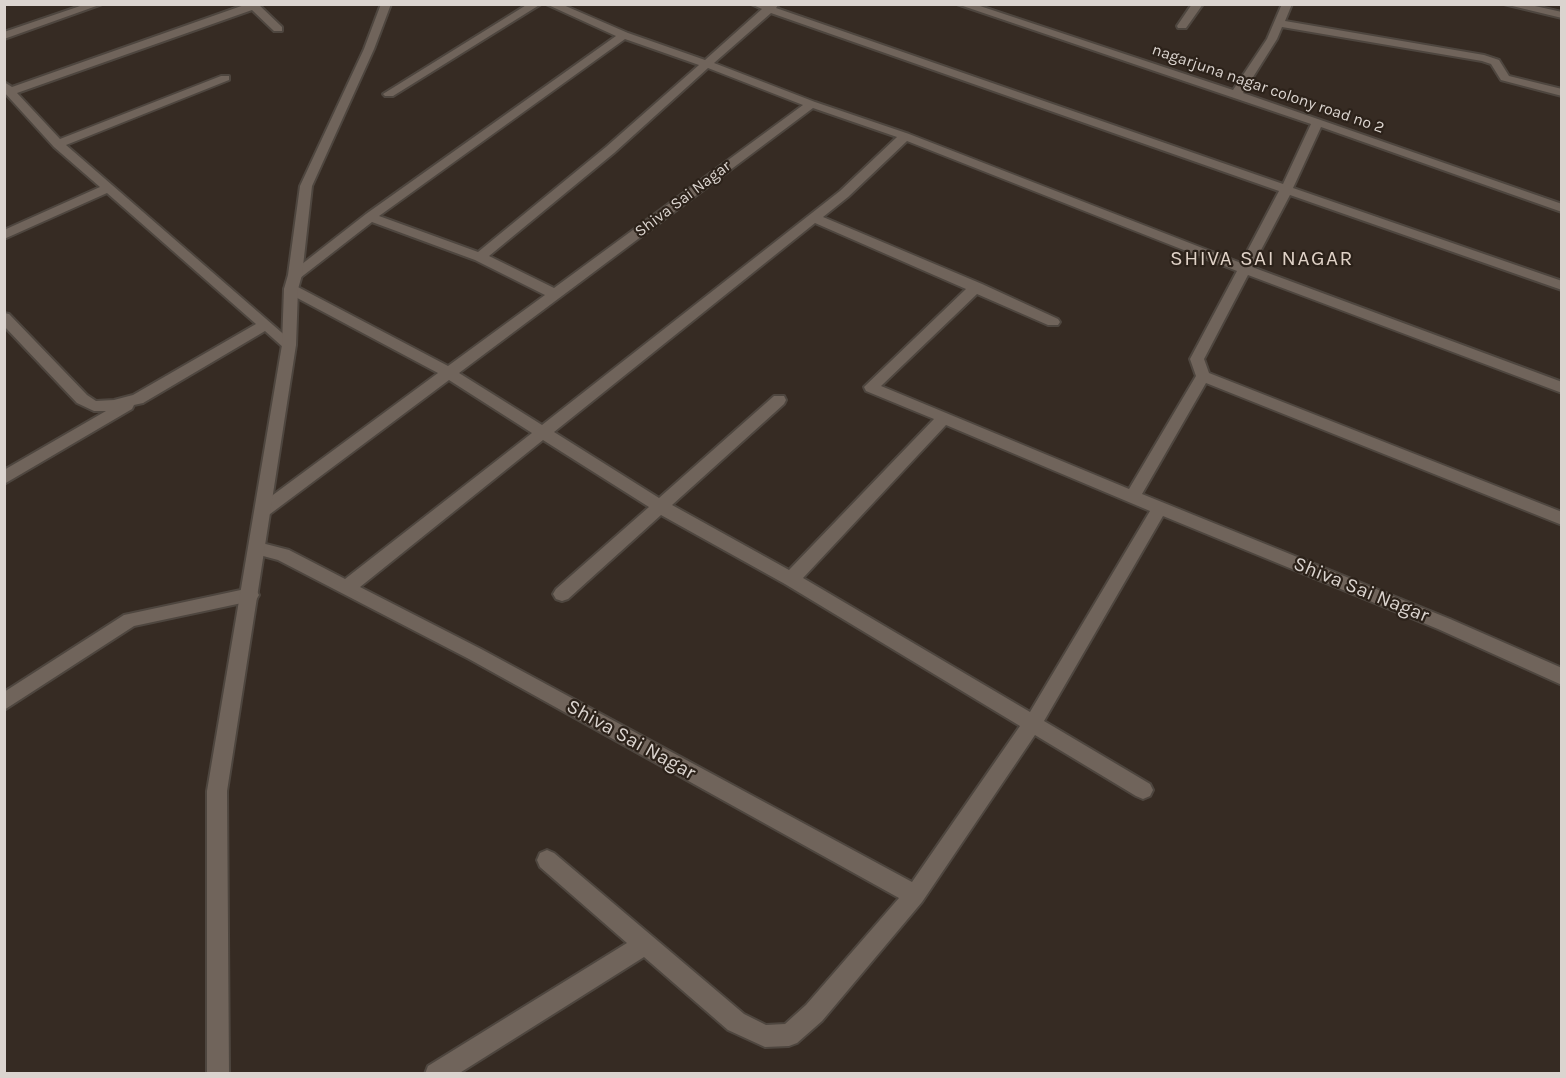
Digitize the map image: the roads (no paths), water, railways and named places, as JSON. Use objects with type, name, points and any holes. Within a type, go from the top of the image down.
[{"type":"street","points":[[4,36],[97,4]]},
{"type":"street","points":[[218,1074],[217,791],[289,345],[293,282],[306,186],[369,49],[386,4]]},
{"type":"street","points":[[389,94],[536,4]]},
{"type":"street","points":[[551,4],[624,35],[904,136],[1244,269],[1562,388]]},
{"type":"street","points":[[756,4],[771,7],[1562,286]]},
{"type":"street","name":"nagarjuna nagar colony road no 2","points":[[962,4],[1318,122],[1562,208]]},
{"type":"street","points":[[1182,26],[1198,4]]},
{"type":"street","points":[[1236,95],[1272,39],[1287,4]]},
{"type":"street","points":[[1509,4],[1541,7],[1562,15]]},
{"type":"street","points":[[278,29],[253,5],[8,88],[58,144],[289,345]]},
{"type":"street","points":[[480,257],[610,150],[771,7]]},
{"type":"street","points":[[1278,23],[1491,60],[1505,78],[1562,93]]},
{"type":"street","points":[[293,282],[370,217],[624,35]]},
{"type":"street","points":[[58,144],[225,78]]},
{"type":"street","name":"Shiva Sai Nagar","points":[[264,510],[811,104]]},
{"type":"street","points":[[1318,122],[1286,190],[1197,359],[1203,376],[1562,519]]},
{"type":"street","points":[[346,588],[844,194],[904,136]]},
{"type":"street","points":[[4,235],[109,188]]},
{"type":"street","points":[[370,217],[480,257],[555,294]]},
{"type":"street","points":[[814,218],[1053,322]]},
{"type":"street","points":[[293,282],[450,373],[661,507],[791,579],[1143,790]]},
{"type":"street","name":"Shiva Sai Nagar","points":[[977,287],[871,387],[943,419],[1444,624],[1562,677]]},
{"type":"street","points":[[4,317],[82,399],[94,406],[114,405],[138,399]]},
{"type":"street","points":[[4,478],[265,325]]},
{"type":"street","points":[[1132,497],[1203,376]]},
{"type":"street","points":[[562,594],[779,400]]},
{"type":"street","points":[[791,579],[943,419]]},
{"type":"street","points":[[547,860],[736,1022],[765,1036],[789,1035],[814,1013],[915,895],[1032,725],[1160,508]]},
{"type":"street","name":"Shiva Sai Nagar","points":[[258,548],[283,555],[475,654],[915,895]]},
{"type":"street","points":[[4,702],[130,620],[250,595]]},
{"type":"street","points":[[436,1074],[645,944]]},
{"type":"district","name":"SHIVA SAI NAGAR","points":[[1262,259]]}]
